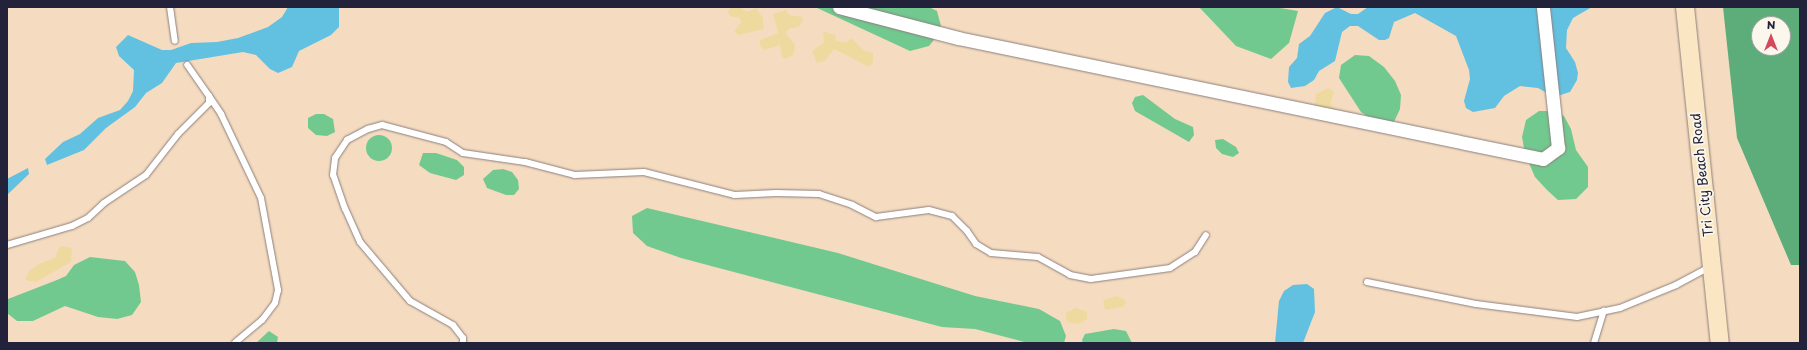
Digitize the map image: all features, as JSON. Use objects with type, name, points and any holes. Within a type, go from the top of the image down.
[{"type":"street","points":[[844,8],[958,38],[1543,159],[1558,148],[1543,7]]},
{"type":"street","name":"Tri City Beach Road","points":[[1685,7],[1720,343]]},
{"type":"lane","points":[[170,7],[175,41]]},
{"type":"lane","points":[[187,65],[221,114],[261,198],[278,290],[275,303],[262,320],[235,343]]},
{"type":"lane","points":[[7,245],[72,226],[88,218],[104,203],[146,175],[173,140],[209,103],[209,96]]},
{"type":"lane","points":[[463,343],[463,338],[453,325],[410,301],[360,242],[345,208],[333,175],[335,158],[347,140],[368,129],[382,125],[446,142],[462,153],[525,162],[576,175],[644,172],[736,195],[776,193],[819,194],[852,205],[876,217],[929,210],[952,216],[967,231],[976,244],[992,253],[1038,257],[1070,275],[1091,279],[1170,268],[1195,252],[1206,234]]},
{"type":"lane","points":[[1367,282],[1522,312],[1577,317],[1620,308],[1676,286],[1712,265]]},
{"type":"lane","points":[[1594,343],[1604,311]]},
{"type":"green space","points":[[815,7],[929,7],[937,11],[942,30],[929,46],[910,51]]},
{"type":"green space","points":[[1199,7],[1274,7],[1298,11],[1289,43],[1271,59],[1236,46]]},
{"type":"green space","points":[[1723,7],[1800,7],[1800,265],[1791,265],[1737,138]]},
{"type":"green space","points":[[1355,55],[1369,56],[1384,67],[1395,81],[1401,95],[1400,109],[1393,124],[1375,122],[1361,112],[1339,78],[1341,65]]},
{"type":"green space","points":[[1143,95],[1175,119],[1193,127],[1194,135],[1189,142],[1135,111],[1132,103],[1135,97]]},
{"type":"green space","points":[[1539,111],[1552,111],[1564,116],[1571,129],[1576,150],[1588,167],[1588,187],[1576,199],[1558,200],[1535,177],[1525,154],[1522,137],[1526,120]]},
{"type":"green space","points":[[316,114],[324,114],[333,119],[335,132],[327,136],[316,135],[308,128],[308,118]]},
{"type":"green space","points":[[379,135],[388,139],[392,148],[388,157],[379,161],[370,157],[366,148],[370,139]]},
{"type":"green space","points":[[1223,139],[1236,147],[1239,153],[1233,157],[1222,154],[1216,148],[1215,140]]},
{"type":"green space","points":[[423,153],[436,153],[457,160],[464,167],[464,175],[456,180],[430,173],[419,165]]},
{"type":"green space","points":[[503,169],[512,172],[518,180],[519,189],[514,195],[506,195],[487,188],[483,179],[493,170]]},
{"type":"green space","points":[[647,208],[838,253],[975,296],[1039,309],[1060,321],[1066,336],[1064,343],[1028,343],[975,329],[942,327],[681,258],[647,246],[633,233],[632,216]]},
{"type":"green space","points":[[90,257],[125,261],[135,272],[139,285],[141,302],[132,315],[117,319],[98,317],[65,306],[33,321],[17,321],[7,313],[8,299],[66,276],[74,265]]},
{"type":"green space","points":[[1114,329],[1126,331],[1132,343],[1083,343],[1082,340],[1085,334]]},
{"type":"green space","points":[[269,331],[278,337],[277,343],[256,343]]},
{"type":"sand","points":[[731,7],[739,7],[747,12],[756,8],[763,18],[764,29],[739,35],[734,32],[741,22],[740,18],[730,16],[728,11]]},
{"type":"sand","points":[[786,10],[789,15],[802,17],[803,21],[798,27],[788,29],[786,34],[794,43],[795,49],[793,55],[785,59],[782,57],[780,45],[764,50],[760,46],[760,40],[778,33],[773,14]]},
{"type":"sand","points":[[823,31],[835,35],[836,41],[847,42],[851,38],[863,50],[873,53],[873,62],[869,67],[834,49],[825,61],[817,63],[812,51],[824,42]]},
{"type":"sand","points":[[1328,88],[1334,92],[1330,104],[1340,113],[1319,113],[1315,105],[1316,94]]},
{"type":"sand","points":[[60,246],[72,248],[71,262],[36,282],[25,280],[29,271],[39,264],[55,258]]},
{"type":"sand","points":[[1117,296],[1124,299],[1126,303],[1123,307],[1105,310],[1103,300]]},
{"type":"sand","points":[[1076,308],[1087,312],[1087,319],[1079,324],[1069,323],[1066,320],[1066,313]]},
{"type":"water","points":[[288,7],[339,7],[339,27],[331,35],[299,51],[292,67],[278,73],[270,69],[256,55],[243,52],[176,63],[162,83],[146,93],[135,107],[106,128],[84,150],[47,165],[45,159],[63,142],[80,134],[98,118],[120,110],[128,101],[133,91],[134,70],[119,56],[116,47],[128,35],[162,50],[171,50],[191,43],[217,42],[238,38],[268,27],[282,17]]},
{"type":"water","points":[[1337,7],[1351,14],[1358,14],[1368,7],[1592,7],[1573,18],[1567,30],[1566,48],[1575,62],[1578,73],[1577,80],[1570,92],[1554,97],[1538,88],[1520,86],[1504,96],[1495,108],[1473,112],[1466,108],[1464,101],[1470,79],[1469,70],[1456,36],[1415,13],[1394,22],[1389,38],[1385,40],[1379,40],[1358,26],[1350,26],[1342,32],[1335,61],[1319,71],[1314,80],[1305,86],[1291,88],[1288,82],[1289,67],[1297,58],[1299,44],[1310,36],[1325,13]]},
{"type":"water","points":[[28,168],[29,174],[7,195],[7,179]]},
{"type":"water","points":[[1307,284],[1314,289],[1315,312],[1303,343],[1275,343],[1279,301],[1284,291],[1293,285]]}]
